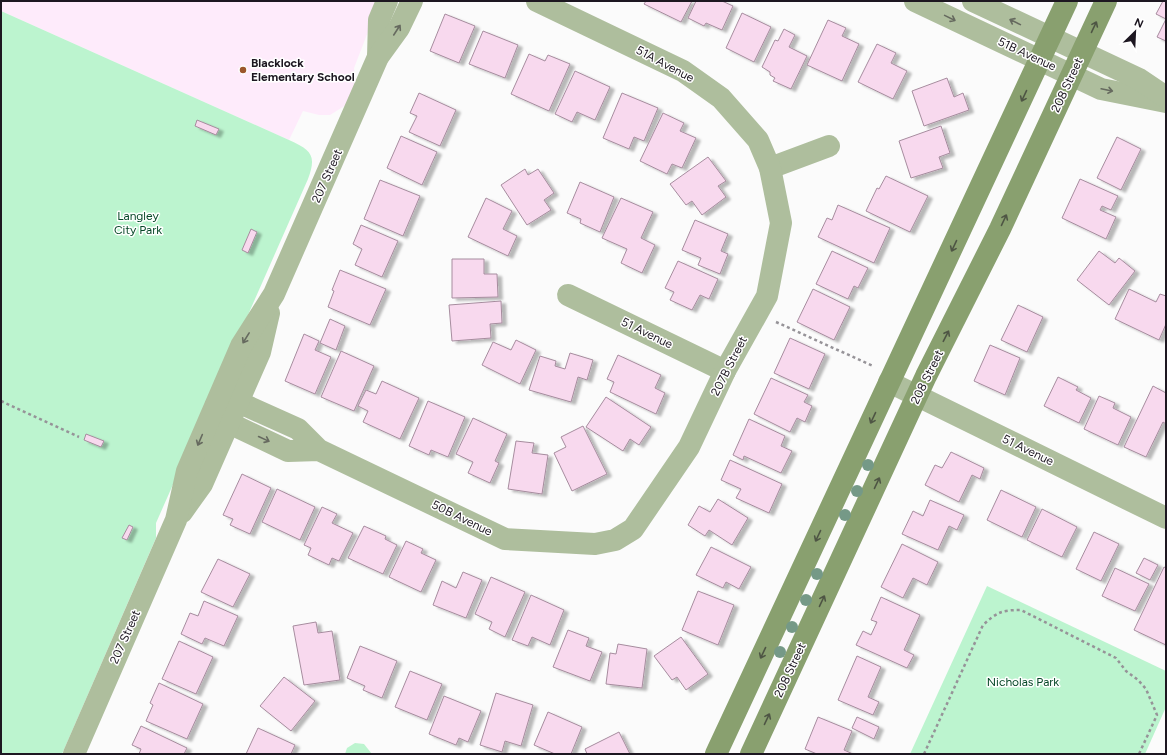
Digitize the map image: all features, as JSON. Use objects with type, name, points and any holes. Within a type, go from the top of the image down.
[{"type":"main road","points":[[716,754],[883,375],[1040,61],[1067,1]]},
{"type":"main road","name":"208 Street","points":[[751,754],[917,396],[1000,229],[1106,1]]},
{"type":"street","name":"207 Street","points":[[378,57],[379,20],[387,1]]},
{"type":"street","name":"207 Street","points":[[74,754],[176,520],[187,471],[241,346],[274,294],[378,57],[399,28],[412,1]]},
{"type":"street","name":"51A Avenue","points":[[537,1],[682,71],[721,98],[758,140],[770,168]]},
{"type":"street","name":"51B Avenue","points":[[915,1],[1101,89],[1166,102]]},
{"type":"street","name":"51B Avenue","points":[[973,1],[1139,79],[1166,98]]},
{"type":"street","points":[[770,168],[829,146]]},
{"type":"street","name":"207B Street","points":[[615,540],[633,529],[689,447],[725,370],[767,296],[781,223],[770,168]]},
{"type":"street","name":"207 Street","points":[[176,520],[202,484],[260,352],[274,294]]},
{"type":"street","name":"51 Avenue","points":[[568,295],[725,370]]},
{"type":"street","name":"51 Avenue","points":[[883,375],[917,396],[1166,518]]},
{"type":"street","points":[[216,405],[238,402]]},
{"type":"street","name":"50B Avenue","points":[[238,402],[298,429],[319,450],[505,539],[595,544],[615,540]]},
{"type":"street","name":"50B Avenue","points":[[216,405],[229,423],[288,451],[319,450]]},
{"type":"path","points":[[757,314],[883,375]]},
{"type":"path","points":[[1,401],[79,437]]},
{"type":"path","points":[[924,754],[983,625],[995,614],[1006,610],[1020,610],[1116,658],[1126,671],[1138,680],[1146,689],[1157,715],[1140,754]]},
{"type":"shaded area","name":"Blacklock Elementary School","points":[[1,1],[380,1],[354,68],[356,82],[346,105],[330,115],[319,115],[303,111],[289,140],[1,11]]},
{"type":"green space","name":"Langley City Park","points":[[1,11],[297,144],[307,150],[312,159],[311,171],[308,179],[156,523],[156,538],[62,754],[1,754]]},
{"type":"green space","name":"Nicholas Park","points":[[987,586],[1166,671],[1166,707],[1145,754],[910,754]]},
{"type":"green space","points":[[355,743],[364,744],[372,754],[345,754],[347,748]]},
{"type":"building","points":[[646,1],[692,1],[681,22],[644,4]]},
{"type":"building","points":[[696,1],[722,1],[733,6],[722,30],[706,23],[704,26],[688,18]]},
{"type":"building","points":[[1163,1],[1166,1],[1166,19],[1156,14]]},
{"type":"building","points":[[742,13],[771,27],[754,62],[726,48]]},
{"type":"building","points":[[445,14],[475,26],[459,63],[430,51]]},
{"type":"building","points":[[1166,19],[1166,41],[1157,37]]},
{"type":"building","points":[[828,20],[846,28],[842,36],[859,44],[842,81],[807,65]]},
{"type":"building","points":[[784,29],[795,35],[789,47],[807,56],[791,89],[773,81],[775,78],[770,75],[770,72],[762,67],[775,40],[778,41]]},
{"type":"building","points":[[483,31],[518,45],[505,78],[469,64]]},
{"type":"building","points":[[877,44],[896,53],[891,63],[907,71],[893,99],[858,82]]},
{"type":"building","points":[[529,54],[545,61],[548,55],[570,64],[549,111],[511,94]]},
{"type":"building","points":[[575,71],[610,87],[595,120],[577,112],[572,122],[555,114]]},
{"type":"building","points":[[947,78],[954,97],[963,93],[969,110],[924,126],[912,91]]},
{"type":"building","points":[[419,93],[456,110],[440,146],[409,132],[417,116],[410,113]]},
{"type":"building","points":[[622,93],[658,108],[644,141],[634,137],[629,149],[603,138]]},
{"type":"building","points":[[663,113],[684,123],[680,131],[696,138],[682,168],[672,164],[667,174],[640,161]]},
{"type":"building","points":[[197,120],[219,129],[216,135],[195,126]]},
{"type":"building","points":[[941,126],[950,153],[939,157],[943,168],[911,178],[899,141]]},
{"type":"building","points":[[401,136],[437,152],[422,185],[387,168]]},
{"type":"building","points":[[1117,137],[1141,149],[1121,190],[1097,178]]},
{"type":"building","points":[[708,157],[726,181],[718,186],[726,197],[702,215],[692,201],[686,205],[670,184]]},
{"type":"building","points":[[525,169],[528,175],[538,169],[554,193],[544,200],[551,210],[527,225],[501,185]]},
{"type":"building","points":[[886,176],[928,196],[910,232],[866,211],[877,188],[879,189]]},
{"type":"building","points":[[1080,179],[1118,196],[1111,210],[1102,206],[1100,210],[1116,217],[1106,239],[1062,218]]},
{"type":"building","points":[[380,180],[420,196],[403,236],[364,219]]},
{"type":"building","points":[[580,182],[614,197],[600,232],[580,223],[581,219],[567,213]]},
{"type":"building","points":[[486,198],[512,211],[503,229],[517,236],[508,256],[468,237]]},
{"type":"building","points":[[621,198],[653,212],[641,238],[655,245],[642,273],[621,263],[627,249],[602,238]]},
{"type":"building","points":[[838,205],[890,228],[874,263],[818,237],[827,218],[832,220]]},
{"type":"building","points":[[695,220],[728,234],[721,251],[728,254],[720,274],[698,265],[701,258],[682,250]]},
{"type":"building","points":[[361,225],[398,241],[382,277],[355,265],[362,249],[353,244]]},
{"type":"building","points":[[251,229],[257,232],[248,253],[242,250]]},
{"type":"building","points":[[832,251],[868,268],[858,288],[854,286],[848,299],[816,284]]},
{"type":"building","points":[[1099,251],[1115,263],[1119,258],[1135,271],[1109,305],[1077,280]]},
{"type":"building","points":[[452,259],[484,259],[484,274],[497,274],[498,297],[452,298]]},
{"type":"building","points":[[678,261],[718,279],[709,299],[700,295],[692,310],[670,300],[674,292],[665,288]]},
{"type":"building","points":[[340,270],[386,289],[370,325],[328,307],[334,291],[332,290]]},
{"type":"building","points":[[813,289],[850,307],[834,340],[797,322]]},
{"type":"building","points":[[1129,289],[1156,302],[1160,294],[1166,296],[1166,324],[1159,340],[1115,319]]},
{"type":"building","points":[[501,301],[502,323],[490,324],[491,338],[452,341],[449,305]]},
{"type":"building","points":[[1018,305],[1043,317],[1027,352],[1001,340]]},
{"type":"building","points":[[330,319],[345,326],[336,350],[320,343]]},
{"type":"building","points":[[304,334],[319,341],[315,350],[331,357],[315,394],[285,381]]},
{"type":"building","points":[[790,338],[825,354],[809,389],[774,373]]},
{"type":"building","points":[[516,340],[536,350],[520,384],[482,365],[493,342],[511,350]]},
{"type":"building","points":[[990,345],[1020,358],[1005,395],[974,381]]},
{"type":"building","points":[[341,351],[374,366],[354,411],[321,397]]},
{"type":"building","points":[[570,353],[593,360],[587,380],[578,377],[571,402],[529,390],[540,356],[556,361],[555,366],[565,369]]},
{"type":"building","points":[[618,355],[661,375],[655,388],[665,393],[656,414],[610,392],[614,382],[607,379]]},
{"type":"building","points":[[1058,377],[1078,387],[1076,390],[1091,398],[1079,423],[1044,406]]},
{"type":"building","points":[[771,378],[808,395],[804,402],[812,406],[805,422],[797,418],[790,432],[754,414]]},
{"type":"building","points":[[382,381],[419,398],[400,439],[363,422],[368,411],[358,406],[366,390],[376,394]]},
{"type":"building","points":[[1153,386],[1166,393],[1166,424],[1163,422],[1146,457],[1124,447]]},
{"type":"building","points":[[1099,396],[1115,403],[1113,408],[1131,417],[1118,445],[1084,429]]},
{"type":"building","points":[[606,397],[651,427],[639,445],[630,439],[623,451],[586,427]]},
{"type":"building","points":[[428,401],[465,417],[448,457],[431,450],[429,455],[409,446]]},
{"type":"building","points":[[473,418],[507,434],[495,461],[499,463],[490,483],[468,473],[473,462],[456,454]]},
{"type":"building","points":[[749,419],[785,436],[781,446],[792,451],[781,473],[744,456],[743,460],[733,455]]},
{"type":"building","points":[[583,426],[607,474],[572,491],[554,453],[566,447],[561,437]]},
{"type":"building","points":[[86,434],[104,441],[101,447],[84,440]]},
{"type":"building","points":[[516,441],[534,443],[532,453],[548,455],[542,494],[508,489]]},
{"type":"building","points":[[951,452],[984,468],[980,479],[972,475],[959,502],[925,485],[935,465],[942,468]]},
{"type":"building","points":[[730,460],[782,484],[769,513],[736,498],[741,489],[721,480]]},
{"type":"building","points":[[242,474],[271,488],[250,534],[230,525],[233,519],[223,515]]},
{"type":"building","points":[[277,489],[315,507],[300,540],[262,522]]},
{"type":"building","points":[[1001,490],[1036,507],[1022,537],[987,520]]},
{"type":"building","points":[[718,499],[748,518],[732,545],[709,530],[705,536],[688,525],[699,506],[710,512]]},
{"type":"building","points":[[930,500],[964,515],[957,530],[949,526],[938,550],[902,534],[913,511],[923,516]]},
{"type":"building","points":[[322,507],[337,514],[332,523],[353,533],[339,561],[332,558],[329,565],[308,555],[311,548],[304,545]]},
{"type":"building","points":[[1042,509],[1077,527],[1062,557],[1027,540]]},
{"type":"building","points":[[129,525],[133,527],[127,540],[122,538]]},
{"type":"building","points":[[364,526],[386,536],[385,539],[397,545],[383,574],[348,558]]},
{"type":"building","points":[[1094,532],[1119,544],[1101,581],[1076,569]]},
{"type":"building","points":[[406,541],[423,549],[421,553],[436,560],[421,592],[389,577]]},
{"type":"building","points":[[902,544],[938,562],[927,585],[913,578],[903,598],[881,587]]},
{"type":"building","points":[[711,547],[751,567],[739,589],[726,582],[723,588],[696,575]]},
{"type":"building","points":[[1144,558],[1158,565],[1150,580],[1136,573]]},
{"type":"building","points":[[218,559],[250,574],[233,607],[201,592]]},
{"type":"building","points":[[1164,567],[1166,568],[1166,645],[1134,630]]},
{"type":"building","points":[[1115,568],[1149,584],[1135,611],[1102,596]]},
{"type":"building","points":[[463,572],[482,580],[466,618],[433,605],[442,581],[456,588]]},
{"type":"building","points":[[491,577],[525,592],[505,637],[489,629],[492,622],[475,614]]},
{"type":"building","points":[[698,591],[734,605],[718,645],[682,630]]},
{"type":"building","points":[[531,595],[564,610],[550,645],[532,637],[528,646],[512,640]]},
{"type":"building","points":[[881,597],[920,615],[904,650],[914,655],[907,668],[856,645],[863,631],[871,635],[877,622],[871,620]]},
{"type":"building","points":[[204,601],[238,616],[224,646],[205,638],[202,644],[181,634],[190,613],[198,616]]},
{"type":"building","points":[[316,622],[318,633],[332,631],[340,680],[304,685],[293,626]]},
{"type":"building","points":[[568,630],[589,638],[586,646],[602,652],[590,681],[553,667]]},
{"type":"building","points":[[681,637],[708,674],[686,690],[677,677],[672,680],[654,656]]},
{"type":"building","points":[[179,641],[213,657],[196,694],[162,679]]},
{"type":"building","points":[[618,644],[647,649],[642,688],[606,684],[610,653],[616,654]]},
{"type":"building","points":[[360,646],[397,661],[382,698],[363,690],[365,686],[347,678]]},
{"type":"building","points":[[857,656],[881,667],[868,697],[879,702],[873,715],[838,700]]},
{"type":"building","points":[[410,671],[442,684],[427,720],[395,707]]},
{"type":"building","points":[[284,677],[315,701],[291,731],[260,706]]},
{"type":"building","points":[[159,683],[203,704],[187,739],[146,721],[153,705],[150,703]]},
{"type":"building","points":[[496,693],[533,705],[521,746],[505,741],[502,752],[480,745]]},
{"type":"building","points":[[444,696],[481,711],[468,742],[459,738],[456,745],[429,734]]},
{"type":"building","points":[[548,712],[582,727],[571,754],[555,754],[534,745]]},
{"type":"building","points":[[818,717],[852,731],[844,750],[853,754],[817,754],[805,749]]},
{"type":"building","points":[[857,717],[879,727],[874,739],[852,728]]},
{"type":"building","points":[[141,726],[187,748],[184,754],[139,754],[141,749],[132,745]]},
{"type":"building","points":[[258,728],[295,745],[291,754],[246,754]]},
{"type":"building","points":[[619,732],[630,754],[587,754],[585,749]]},
{"type":"place","name":"Blacklock Elementary School","points":[[243,70]]}]
